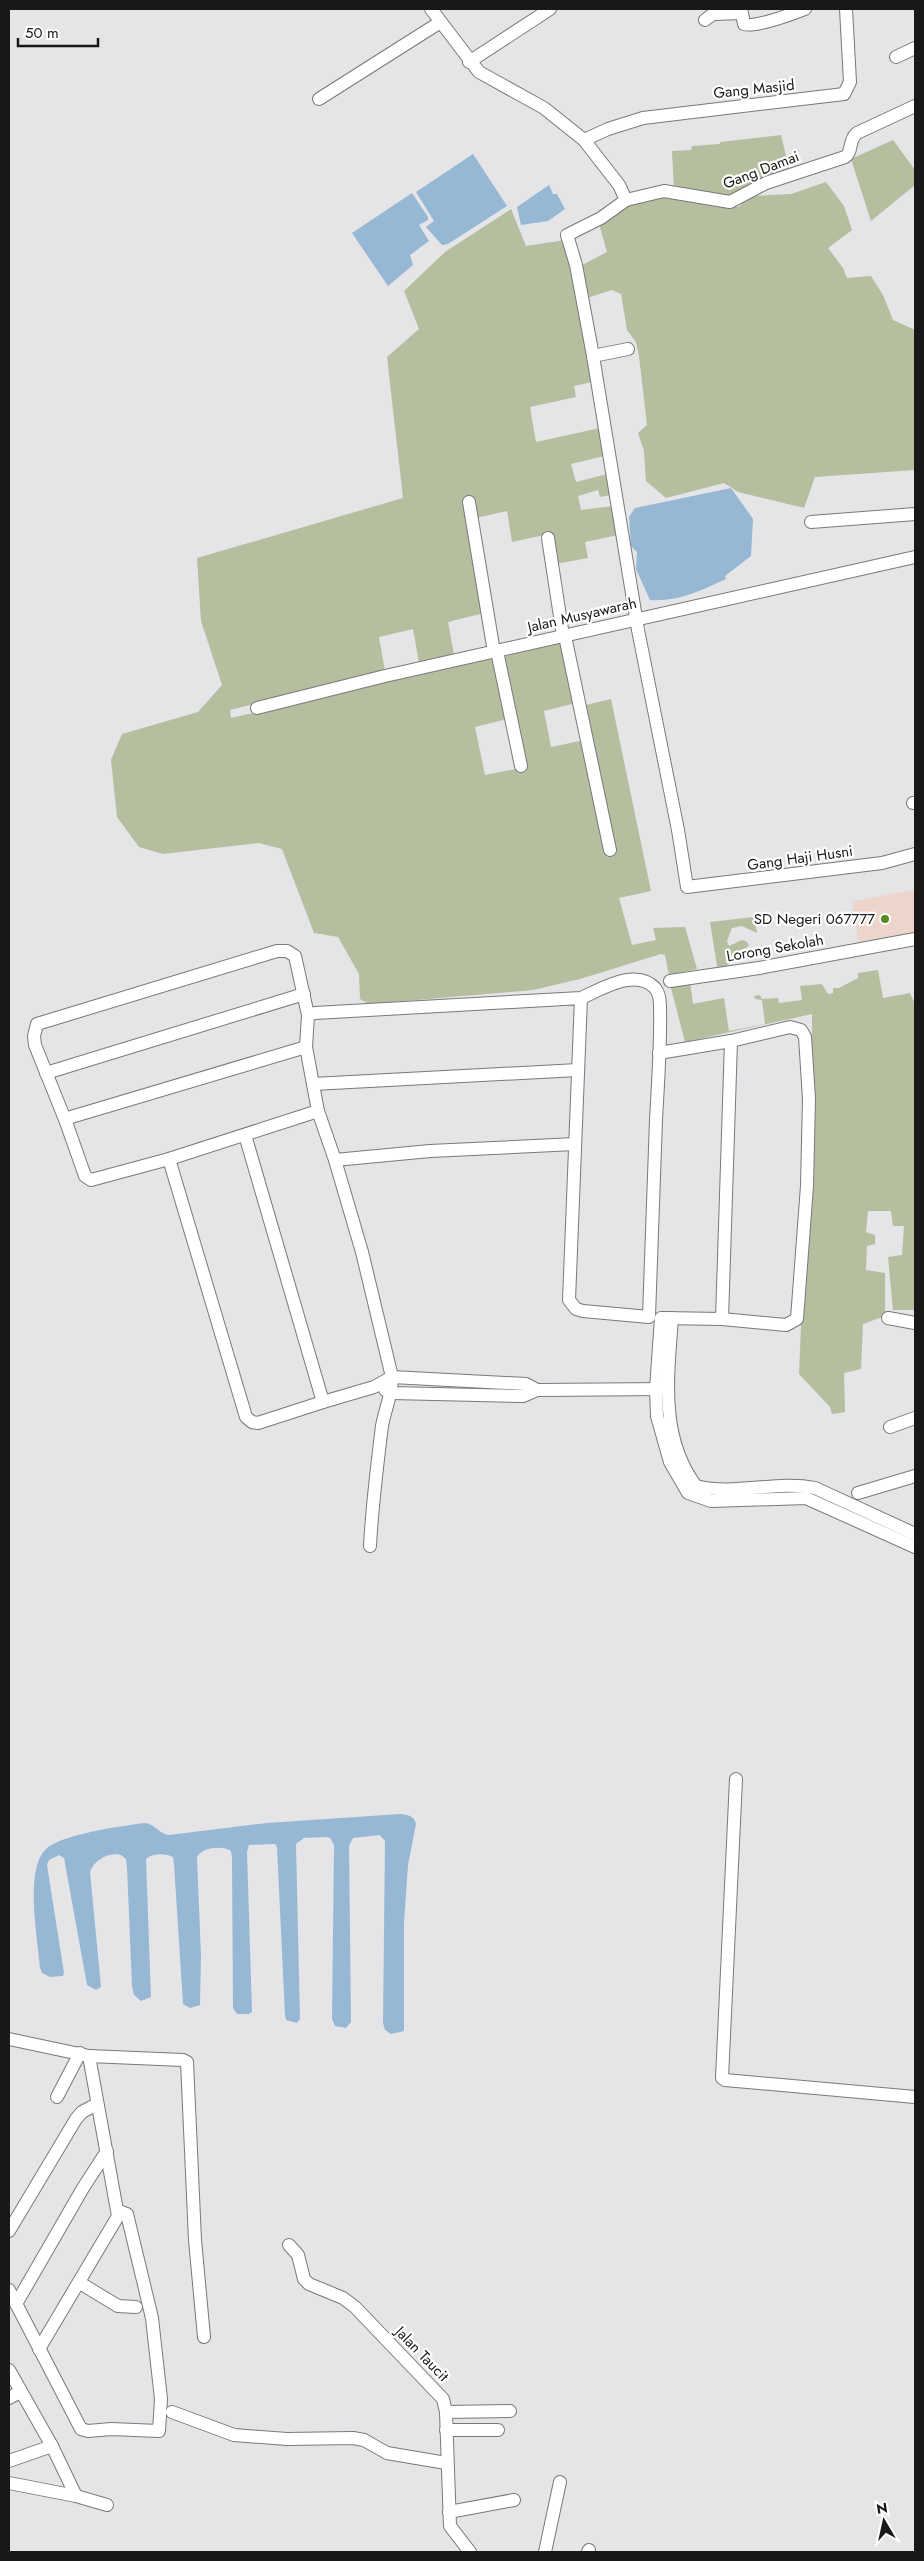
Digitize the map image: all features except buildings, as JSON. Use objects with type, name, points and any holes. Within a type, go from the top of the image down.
[{"type":"street","points":[[431,9],[470,62],[486,77],[523,94],[584,140],[619,186],[626,200],[601,218],[567,235],[576,265],[593,356],[637,619]]},
{"type":"street","points":[[470,62],[550,9]]},
{"type":"street","points":[[704,20],[713,14],[742,13],[744,24],[750,26],[762,22],[772,22],[781,16],[805,9]]},
{"type":"street","name":"Gang Masjid","points":[[584,140],[608,129],[643,118],[844,94],[848,90],[850,82],[846,9]]},
{"type":"street","points":[[319,99],[440,23]]},
{"type":"street","points":[[896,56],[915,48]]},
{"type":"street","name":"Gang Damai","points":[[626,200],[664,191],[721,202],[735,200],[766,183],[845,157],[849,152],[851,140],[856,134],[915,106]]},
{"type":"street","points":[[593,356],[628,349]]},
{"type":"street","points":[[469,502],[495,652],[521,766]]},
{"type":"street","points":[[811,522],[915,514]]},
{"type":"street","points":[[548,538],[564,636],[610,850]]},
{"type":"street","name":"Jalan Musyawarah","points":[[257,708],[637,619],[915,557]]},
{"type":"street","name":"Gang Haji Husni","points":[[637,619],[687,887],[882,863],[915,854]]},
{"type":"street","name":"Lorong Sekolah","points":[[670,980],[759,968],[915,939]]},
{"type":"street","points":[[318,1111],[169,1158],[89,1180],[46,1073],[34,1036],[36,1024],[277,951],[287,951],[295,956],[308,1015],[306,1047],[318,1111],[335,1160],[362,1252],[392,1377],[392,1393],[384,1415],[380,1440],[370,1546]]},
{"type":"street","points":[[308,1015],[315,1013],[581,998],[618,982],[645,982],[654,987],[659,994],[660,1005],[661,1389],[684,1479],[696,1486],[725,1490],[797,1486],[915,1547]]},
{"type":"street","points":[[46,1073],[304,994]]},
{"type":"street","points":[[581,998],[568,1290],[570,1304],[583,1311],[661,1318],[722,1319],[786,1326],[797,1319],[808,1186],[809,1099],[805,1037],[801,1030],[790,1027],[731,1041],[659,1053]]},
{"type":"street","points":[[722,1319],[731,1041]]},
{"type":"street","points":[[66,1122],[71,1117],[306,1047]]},
{"type":"street","points":[[312,1084],[578,1070]]},
{"type":"street","points":[[245,1135],[323,1402]]},
{"type":"street","points":[[335,1160],[430,1151],[575,1144]]},
{"type":"street","points":[[169,1158],[246,1417],[252,1422],[258,1423],[374,1386],[392,1377],[526,1384],[538,1390]]},
{"type":"street","points":[[888,1318],[915,1322]]},
{"type":"street","points":[[418,1394],[419,1378]]},
{"type":"street","points":[[374,1386],[392,1393],[523,1396],[538,1390],[661,1389]]},
{"type":"street","points":[[890,1427],[915,1418]]},
{"type":"street","points":[[858,1493],[915,1476]]},
{"type":"street","points":[[813,1494],[915,1534]]},
{"type":"street","points":[[736,1779],[722,2078],[725,2080],[915,2097]]},
{"type":"street","points":[[9,2039],[84,2054],[183,2060],[187,2062],[195,2240],[204,2337]]},
{"type":"street","points":[[57,2097],[84,2054]]},
{"type":"street","points":[[39,2349],[117,2220],[119,2210],[97,2104],[84,2054]]},
{"type":"street","points":[[9,2231],[76,2118],[82,2112],[97,2104]]},
{"type":"street","points":[[16,2304],[83,2188],[107,2151]]},
{"type":"street","points":[[9,2290],[80,2429],[88,2431],[111,2429],[159,2431],[161,2429],[161,2399],[152,2318],[127,2214],[119,2210]]},
{"type":"street","name":"Jalan Taucit","points":[[289,2245],[298,2255],[304,2278],[310,2284],[343,2298],[356,2307],[404,2360],[442,2397],[446,2412],[446,2463],[452,2531],[470,2552]]},
{"type":"street","points":[[80,2284],[118,2306],[136,2307]]},
{"type":"street","points":[[9,2370],[14,2395],[52,2446],[76,2496]]},
{"type":"street","points":[[446,2412],[510,2411]]},
{"type":"street","points":[[172,2412],[234,2435],[288,2439],[354,2438],[364,2440],[387,2453],[446,2463]]},
{"type":"street","points":[[446,2430],[498,2430]]},
{"type":"street","points":[[9,2461],[52,2446]]},
{"type":"street","points":[[545,2552],[560,2482]]},
{"type":"street","points":[[9,2483],[76,2496],[106,2505]]},
{"type":"street","points":[[449,2512],[514,2500]]},
{"type":"shaded area","name":"SD Negeri 067777","points":[[915,890],[915,936],[859,946],[852,901]]},
{"type":"green space","points":[[781,135],[790,172],[735,197],[674,190],[672,151],[691,150],[692,146]]},
{"type":"green space","points":[[893,140],[915,170],[915,185],[871,221],[851,159]]},
{"type":"green space","points":[[826,182],[844,206],[852,230],[828,248],[843,268],[847,278],[871,276],[883,295],[893,320],[915,330],[915,470],[815,477],[804,508],[738,492],[724,483],[666,498],[646,481],[644,451],[638,433],[647,425],[639,356],[636,342],[627,330],[621,294],[612,290],[587,298],[582,265],[607,252],[599,224],[629,203],[665,194],[739,207],[749,196],[791,194]]},
{"type":"green space","points":[[511,209],[526,246],[565,240],[592,382],[574,386],[576,397],[530,407],[536,442],[600,428],[604,456],[571,464],[576,482],[607,474],[611,495],[600,497],[598,490],[578,496],[581,510],[613,506],[618,535],[585,542],[588,558],[555,564],[549,534],[512,542],[507,511],[476,518],[484,613],[448,622],[454,655],[419,663],[413,629],[379,637],[385,671],[230,710],[231,718],[495,657],[507,719],[475,727],[485,775],[526,767],[502,657],[563,642],[576,703],[544,711],[551,747],[585,740],[607,855],[614,853],[582,706],[611,699],[651,891],[619,898],[632,945],[656,940],[653,928],[685,927],[697,969],[669,975],[665,955],[661,954],[580,979],[533,990],[369,1004],[360,999],[359,974],[338,937],[314,933],[282,849],[259,843],[163,854],[139,847],[117,817],[111,760],[122,734],[198,712],[222,685],[201,621],[197,558],[403,498],[387,357],[419,329],[404,291],[445,252]]},
{"type":"green space","points":[[754,917],[757,933],[742,926],[732,928],[727,941],[729,946],[742,940],[747,942],[749,946],[733,955],[733,961],[727,965],[728,970],[718,972],[710,922]]},
{"type":"green space","points":[[878,970],[883,998],[910,993],[915,1004],[915,1310],[893,1310],[888,1257],[902,1255],[904,1226],[893,1226],[891,1211],[868,1211],[866,1232],[875,1235],[875,1244],[867,1246],[866,1270],[885,1273],[885,1316],[863,1324],[861,1369],[844,1373],[845,1412],[832,1414],[830,1407],[799,1374],[812,1066],[812,1014],[685,1042],[670,984],[690,982],[693,1004],[724,998],[729,1031],[765,1024],[762,1000],[755,999],[754,996],[760,995],[762,999],[778,998],[779,1003],[802,1000],[800,986],[822,984],[828,994],[833,993],[833,988],[839,988],[858,978],[858,973]]},
{"type":"water","points":[[473,154],[507,206],[448,244],[442,245],[426,227],[434,221],[416,192]]},
{"type":"water","points":[[549,185],[553,194],[557,194],[565,209],[548,221],[521,225],[517,207]]},
{"type":"water","points":[[412,193],[428,217],[428,220],[419,225],[429,241],[410,255],[413,265],[388,286],[352,233]]},
{"type":"water","points":[[731,488],[753,519],[751,556],[725,576],[726,579],[707,588],[689,595],[670,599],[650,600],[636,569],[637,552],[631,546],[629,517],[635,508]]},
{"type":"water","points":[[400,1814],[412,1817],[416,1824],[408,1865],[404,1923],[404,2031],[391,2034],[385,2030],[383,2023],[385,1841],[380,1835],[353,1838],[349,1846],[351,2022],[346,2028],[335,2026],[332,2019],[334,1845],[330,1838],[327,1837],[304,1838],[296,1844],[300,2019],[297,2023],[286,2020],[285,2015],[277,1847],[275,1844],[249,1845],[247,1852],[252,2012],[249,2014],[237,2014],[233,2008],[232,1858],[231,1851],[223,1848],[208,1849],[197,1857],[201,1956],[200,2005],[190,2008],[183,2004],[174,1864],[173,1857],[167,1855],[159,1854],[146,1859],[151,1997],[141,2001],[134,1995],[132,1986],[127,1867],[126,1859],[121,1855],[116,1854],[102,1858],[90,1872],[101,1987],[96,1990],[87,1985],[64,1858],[59,1855],[49,1860],[47,1865],[64,1973],[63,1976],[50,1977],[42,1973],[35,1923],[34,1888],[36,1872],[39,1859],[46,1849],[65,1839],[122,1826],[145,1823],[169,1835],[267,1823]]},
{"type":"place","name":"SD Negeri 067777","points":[[885,919]]}]
